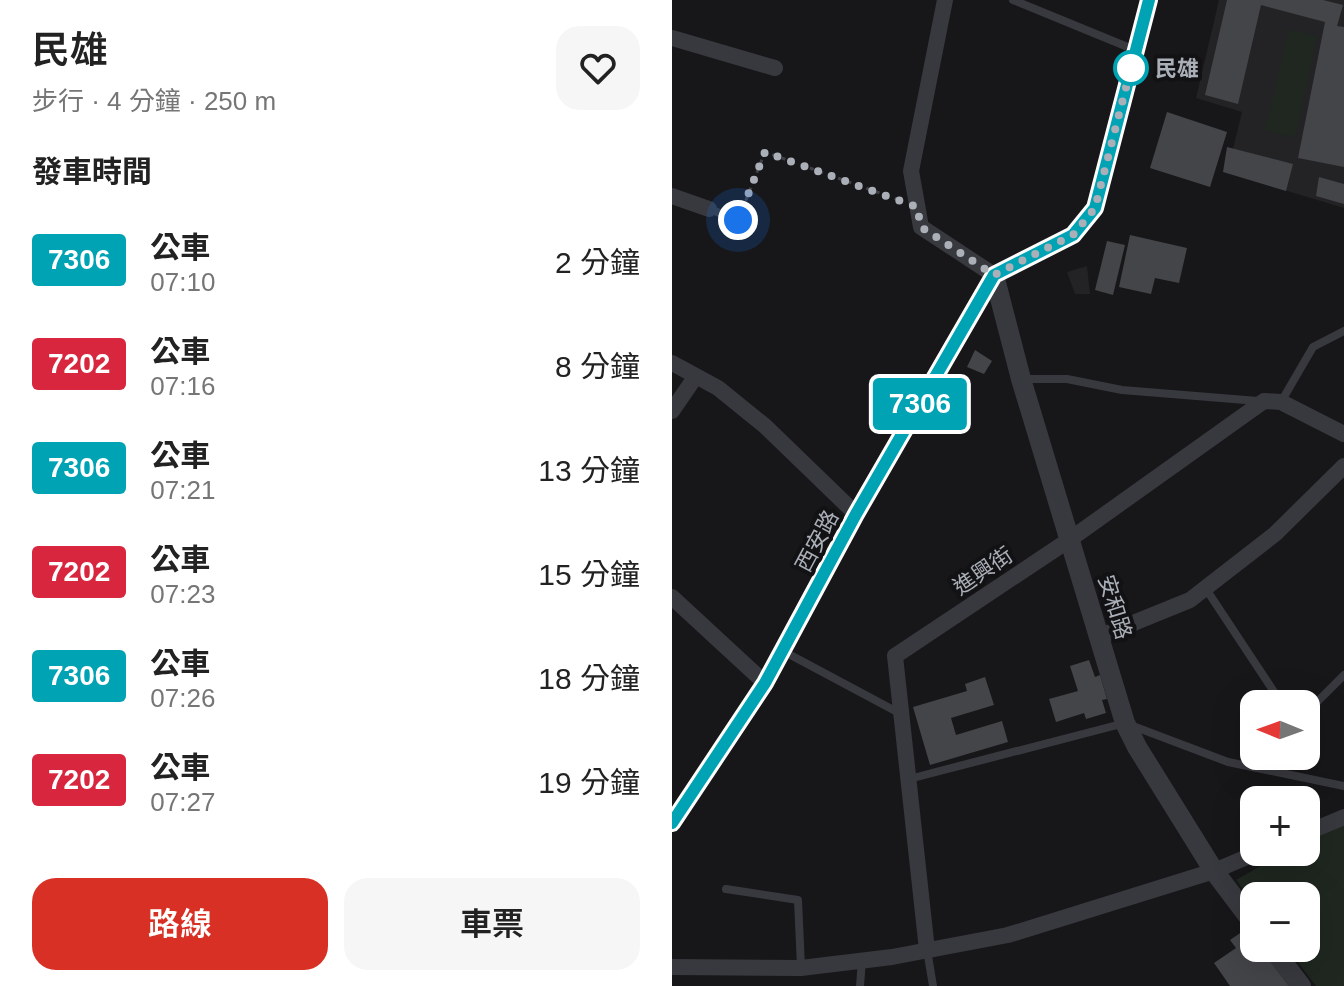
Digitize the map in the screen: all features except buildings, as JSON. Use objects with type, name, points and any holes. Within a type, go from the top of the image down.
[{"type":"street","points":[[945,0],[911,171],[917,207],[921,227],[994,275],[1073,235],[1095,208],[1149,0]]},
{"type":"street","points":[[672,38],[775,68]]},
{"type":"street","points":[[672,196],[709,209]]},
{"type":"street","name":"安和路","points":[[994,275],[1021,379],[1125,723],[1214,871],[1240,905]]},
{"type":"street","name":"西安路","points":[[672,823],[765,683],[856,514],[994,275]]},
{"type":"street","points":[[672,363],[718,388],[765,426],[856,514]]},
{"type":"street","points":[[672,411],[696,376]]},
{"type":"street","points":[[1273,401],[1344,434]]},
{"type":"street","name":"進興街","points":[[927,950],[895,656],[1273,401]]},
{"type":"street","points":[[1099,637],[1190,600],[1275,534],[1344,466]]},
{"type":"street","points":[[672,597],[765,683]]},
{"type":"street","points":[[1320,827],[1344,817]]},
{"type":"street","points":[[672,967],[801,968],[1008,935],[1214,871],[1240,860]]},
{"type":"street","points":[[1283,962],[1301,986]]},
{"type":"lane","points":[[1013,0],[1136,50]]},
{"type":"lane","points":[[709,209],[738,220]]},
{"type":"lane","points":[[1021,379],[1067,379],[1122,390],[1273,401],[1313,347],[1344,331]]},
{"type":"lane","points":[[1205,588],[1273,690]]},
{"type":"lane","points":[[783,651],[901,714]]},
{"type":"lane","points":[[1320,699],[1344,675]]},
{"type":"lane","points":[[909,779],[1125,723],[1228,762],[1344,786]]},
{"type":"lane","points":[[726,889],[798,900],[801,968]]},
{"type":"lane","points":[[927,950],[933,986]]},
{"type":"lane","points":[[860,986],[862,960]]},
{"type":"path","points":[[738,220],[765,152],[917,207]]},
{"type":"shaded area","points":[[1219,0],[1344,0],[1344,208],[1227,173],[1242,112],[1196,98]]},
{"type":"shaded area","points":[[1289,30],[1317,35],[1295,138],[1265,130]]},
{"type":"shaded area","points":[[1087,266],[1090,294],[1075,294],[1067,272]]},
{"type":"shaded area","points":[[1344,818],[1344,986],[1316,986],[1298,962],[1320,962],[1320,882],[1240,882],[1240,885],[1236,880],[1260,866],[1320,866],[1320,832]]},
{"type":"bus line","name":"7306","points":[[672,823],[765,683],[856,514],[994,275],[1073,235],[1095,208],[1149,0]]},
{"type":"place","name":"民雄","points":[[1131,68]]},
{"type":"route","points":[[738,220],[765,152],[917,207],[921,227],[994,275],[1073,235],[1095,208],[1131,68]]}]
